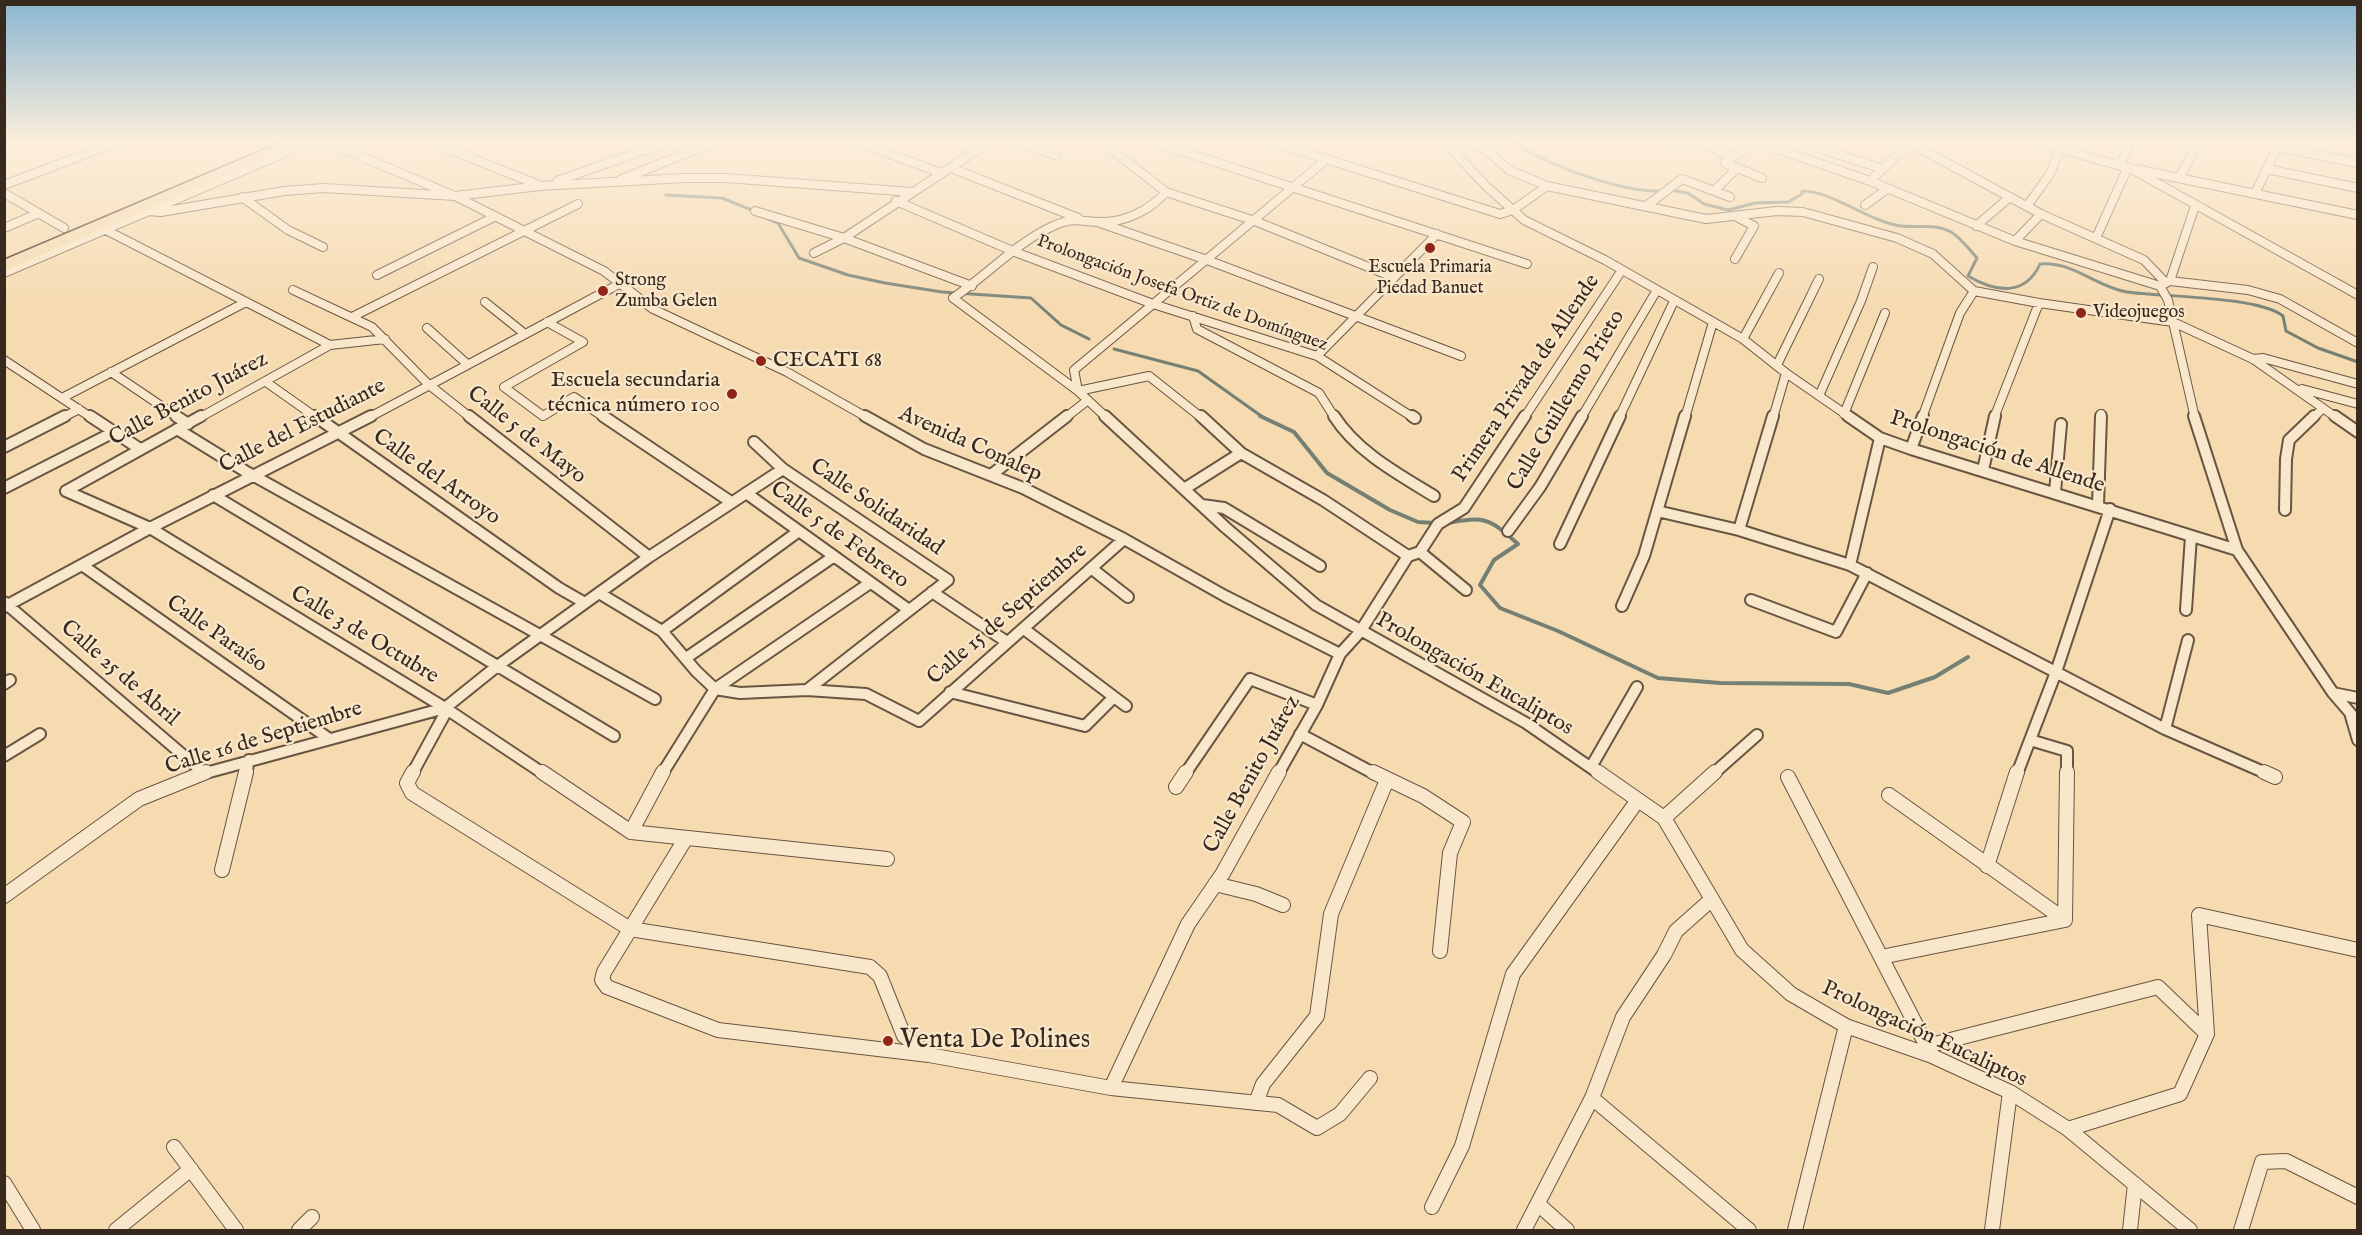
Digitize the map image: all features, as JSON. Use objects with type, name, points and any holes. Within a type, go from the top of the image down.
[{"type":"highway","points":[[4,254],[139,200]]},
{"type":"highway","points":[[4,266],[157,200]]},
{"type":"street","points":[[16,200],[64,228]]},
{"type":"street","points":[[4,273],[170,200]]},
{"type":"street","points":[[147,211],[162,212],[228,200]]},
{"type":"street","points":[[246,200],[288,230],[323,248]]},
{"type":"street","name":"Avenida Conalep","points":[[462,200],[604,271],[652,309],[787,372],[924,449],[1023,488],[1340,654]]},
{"type":"street","points":[[1031,200],[1078,218],[1100,223],[1207,261],[1461,356]]},
{"type":"street","points":[[1100,223],[1144,212],[1158,200]]},
{"type":"street","points":[[1189,200],[1255,221],[1393,277]]},
{"type":"street","points":[[1280,200],[1074,370],[1078,391],[1149,376],[1241,453],[1323,500],[1408,556],[1420,552],[1466,590]]},
{"type":"street","points":[[1329,200],[1527,264]]},
{"type":"street","points":[[1455,200],[1500,214],[1513,210],[1528,200]]},
{"type":"street","name":"Prolongación de Allende","points":[[1502,200],[1524,220],[1622,270],[1743,339],[1786,373],[1880,438],[2237,550]]},
{"type":"street","points":[[1506,200],[1525,202]]},
{"type":"street","points":[[1629,200],[1706,219],[1791,210],[1803,212],[1897,238],[1933,254],[1974,291],[2039,303],[2173,322],[2253,359],[2358,432]]},
{"type":"street","points":[[1649,203],[1654,200]]},
{"type":"street","points":[[1865,205],[1872,200]]},
{"type":"street","points":[[1913,200],[2015,241],[2165,285],[2248,290],[2280,299],[2358,343]]},
{"type":"street","points":[[1976,226],[2007,200]]},
{"type":"street","points":[[2015,200],[2041,214],[2144,260],[2165,285],[2196,423],[2237,550],[2333,693],[2354,719],[2358,740]]},
{"type":"street","points":[[2027,206],[2032,200]]},
{"type":"street","points":[[2096,238],[2111,200]]},
{"type":"street","points":[[2184,200],[2358,295]]},
{"type":"street","points":[[2283,200],[2358,215]]},
{"type":"street","points":[[814,253],[844,238],[896,201]]},
{"type":"street","name":"Prolongación Josefa Ortiz de Domínguez","points":[[896,201],[1016,252],[1153,304],[1317,356],[1415,418]]},
{"type":"street","points":[[352,317],[578,204]]},
{"type":"street","points":[[2165,285],[2195,206]]},
{"type":"street","points":[[755,212],[844,238],[972,286]]},
{"type":"street","points":[[4,228],[39,213]]},
{"type":"street","points":[[2015,241],[2041,214]]},
{"type":"street","points":[[1735,216],[1754,226],[1735,259]]},
{"type":"street","points":[[377,275],[494,217]]},
{"type":"street","name":"Prolongación Eucaliptos","points":[[1078,218],[1062,222],[1033,238],[953,298],[1078,391],[1184,489],[1316,605],[1360,632],[1526,723],[1664,818],[1742,950],[1791,994],[1846,1026],[1930,1051],[1986,1083],[2010,1092],[2068,1129],[2190,1230]]},
{"type":"street","points":[[104,229],[330,345],[385,339]]},
{"type":"street","points":[[1317,356],[1437,234]]},
{"type":"street","points":[[1819,396],[1861,302],[1873,267]]},
{"type":"street","name":"Primera Privada de Allende","points":[[1420,552],[1438,524],[1464,508],[1622,270]]},
{"type":"street","points":[[1743,339],[1779,273]]},
{"type":"street","points":[[1777,365],[1819,279]]},
{"type":"street","name":"Calle del Estudiante","points":[[6,605],[213,495],[339,433],[466,363],[621,283]]},
{"type":"street","name":"Calle 5 de Mayo","points":[[293,290],[372,327],[428,384],[649,557]]},
{"type":"street","name":"Calle Guillermo Prieto","points":[[1508,531],[1540,487],[1656,290]]},
{"type":"street","points":[[1911,449],[1960,313],[1974,291]]},
{"type":"street","points":[[1560,544],[1674,300]]},
{"type":"street","points":[[62,398],[246,302]]},
{"type":"street","points":[[485,302],[525,334]]},
{"type":"street","points":[[1983,470],[1991,426],[2039,303]]},
{"type":"street","points":[[1844,414],[1885,313]]},
{"type":"street","points":[[1193,316],[1197,329],[1319,393],[1344,432],[1381,463],[1434,496]]},
{"type":"street","points":[[547,322],[583,342],[504,387],[543,416],[574,397],[731,502]]},
{"type":"street","points":[[1622,606],[1644,556],[1713,322]]},
{"type":"street","points":[[427,328],[466,363]]},
{"type":"street","name":"Calle Benito Juárez","points":[[66,491],[330,345]]},
{"type":"street","points":[[2253,359],[2263,358],[2358,384]]},
{"type":"street","points":[[4,360],[140,449]]},
{"type":"street","points":[[111,372],[188,424]]},
{"type":"street","points":[[1739,530],[1786,373]]},
{"type":"street","name":"Calle del Arroyo","points":[[266,382],[559,588],[585,603]]},
{"type":"street","points":[[2293,387],[2358,404]]},
{"type":"street","points":[[991,476],[1088,400]]},
{"type":"street","points":[[2285,510],[2286,459],[2289,440],[2324,408]]},
{"type":"street","points":[[4,447],[79,409]]},
{"type":"street","points":[[2098,505],[2101,414]]},
{"type":"street","points":[[2055,492],[2061,424]]},
{"type":"street","points":[[177,429],[254,476],[655,699]]},
{"type":"street","points":[[4,488],[114,432]]},
{"type":"street","points":[[1850,564],[1880,438]]},
{"type":"street","name":"Calle Solidaridad","points":[[754,442],[783,469],[948,580],[932,592]]},
{"type":"street","points":[[1184,489],[1241,453]]},
{"type":"street","name":"Calle 16 de Septiembre","points":[[4,896],[139,799],[204,773],[328,738],[446,709],[496,667],[649,557],[783,469]]},
{"type":"street","name":"Calle 3 de Octubre","points":[[66,491],[150,528],[446,709],[631,832]]},
{"type":"street","name":"Calle 5 de Febrero","points":[[746,493],[909,610]]},
{"type":"street","points":[[213,495],[614,736]]},
{"type":"street","points":[[1202,505],[1224,508],[1320,566]]},
{"type":"street","points":[[1987,866],[2056,672],[2110,509]]},
{"type":"street","points":[[1657,511],[1739,530],[1850,564],[2165,729],[2276,777]]},
{"type":"street","points":[[662,631],[799,531]]},
{"type":"street","points":[[2186,610],[2191,536]]},
{"type":"street","name":"Calle 15 de Septiembre","points":[[807,690],[866,694],[919,721],[1124,539]]},
{"type":"street","name":"Calle Benito Juárez","points":[[1111,1088],[1188,924],[1215,884],[1317,705],[1340,654],[1360,632],[1408,556]]},
{"type":"street","points":[[686,658],[833,557]]},
{"type":"street","name":"Calle Paraíso","points":[[82,565],[328,738]]},
{"type":"street","points":[[1091,568],[1128,597]]},
{"type":"street","points":[[1751,600],[1836,632],[1867,573]]},
{"type":"street","points":[[870,583],[715,689],[666,766],[631,832],[886,859]]},
{"type":"street","points":[[599,593],[662,631],[715,689],[740,693],[807,690],[932,592]]},
{"type":"street","name":"Calle 5 de Febrero","points":[[932,592],[1007,642]]},
{"type":"street","name":"Calle 25 de Abril","points":[[6,605],[204,773]]},
{"type":"street","points":[[1024,629],[1126,706]]},
{"type":"street","points":[[2165,729],[2188,640]]},
{"type":"street","points":[[1176,787],[1250,679],[1317,705]]},
{"type":"street","points":[[1591,767],[1637,687]]},
{"type":"street","points":[[950,692],[1085,726],[1114,697]]},
{"type":"street","points":[[2333,693],[2358,698]]},
{"type":"street","points":[[446,709],[407,783],[408,788],[630,928],[870,967],[880,976],[904,1036],[929,1055]]},
{"type":"street","points":[[4,756],[40,734]]},
{"type":"street","points":[[1300,734],[1387,780],[1423,796],[1463,822],[1450,853],[1440,951]]},
{"type":"street","points":[[1664,818],[1757,735]]},
{"type":"street","points":[[2030,740],[2067,751],[2065,920]]},
{"type":"street","points":[[222,870],[249,760]]},
{"type":"street","points":[[1788,777],[1930,1051],[2158,987],[2207,1034]]},
{"type":"street","points":[[1256,1103],[1263,1084],[1317,1016],[1331,914],[1387,780]]},
{"type":"street","points":[[1889,795],[2065,920]]},
{"type":"street","points":[[1432,1207],[1462,1146],[1513,974],[1638,800]]},
{"type":"street","points":[[686,838],[630,928],[604,972],[602,980],[607,987],[718,1030],[929,1055],[1111,1088],[1278,1105],[1317,1128],[1329,1125],[1370,1078]]},
{"type":"street","points":[[1215,884],[1256,894],[1283,905]]},
{"type":"street","points":[[1524,1230],[1592,1098],[1623,1017],[1664,955],[1676,931],[1712,899]]},
{"type":"street","points":[[2068,1129],[2180,1094],[2207,1034],[2199,915],[2358,950]]},
{"type":"street","points":[[1881,957],[2065,920]]},
{"type":"street","points":[[1795,1230],[1846,1026]]},
{"type":"street","points":[[1992,1230],[2010,1092]]},
{"type":"street","points":[[1592,1098],[1749,1230]]},
{"type":"street","points":[[174,1147],[236,1230]]},
{"type":"street","points":[[2241,1230],[2262,1162],[2286,1161],[2358,1197]]},
{"type":"street","points":[[116,1230],[191,1169]]},
{"type":"street","points":[[4,1183],[33,1230]]},
{"type":"street","points":[[2130,1230],[2134,1184]]},
{"type":"street","points":[[1538,1204],[1567,1230]]},
{"type":"street","points":[[299,1230],[312,1217]]},
{"type":"waterway","points":[[726,200],[754,211]]},
{"type":"waterway","points":[[1698,200],[1704,204],[1728,210],[1755,203],[1788,202],[1792,200]]},
{"type":"waterway","points":[[1835,200],[1888,223],[1901,226],[1926,226],[1951,232],[1962,240],[1977,258],[1968,276],[1989,286],[2018,287],[2034,275],[2040,264],[2052,264],[2074,270],[2105,285],[2127,292],[2209,298],[2253,305],[2271,309],[2283,316],[2286,331],[2318,348],[2358,362]]},
{"type":"waterway","points":[[768,219],[778,223],[799,258],[848,275],[885,283],[942,292],[1031,298],[1061,325],[1089,339]]},
{"type":"waterway","points":[[1114,349],[1198,371],[1264,418]]},
{"type":"waterway","points":[[1264,418],[1294,432],[1327,473],[1390,510],[1418,522],[1435,523]]},
{"type":"waterway","points":[[1442,524],[1483,520],[1491,523],[1518,544],[1494,560],[1480,585],[1500,608],[1558,631],[1658,678],[1720,683],[1849,684],[1888,693],[1935,677],[1968,657]]},
{"type":"place","name":"Escuela Primaria Piedad Banuet","points":[[1430,248]]},
{"type":"place","name":"Strong Zumba Gelen","points":[[603,291]]},
{"type":"place","name":"Videojuegos","points":[[2081,313]]},
{"type":"place","name":"CECATI 68","points":[[761,361]]},
{"type":"place","name":"Escuela secundaria técnica número 100","points":[[732,394]]},
{"type":"place","name":"Venta De Polines","points":[[888,1041]]}]
